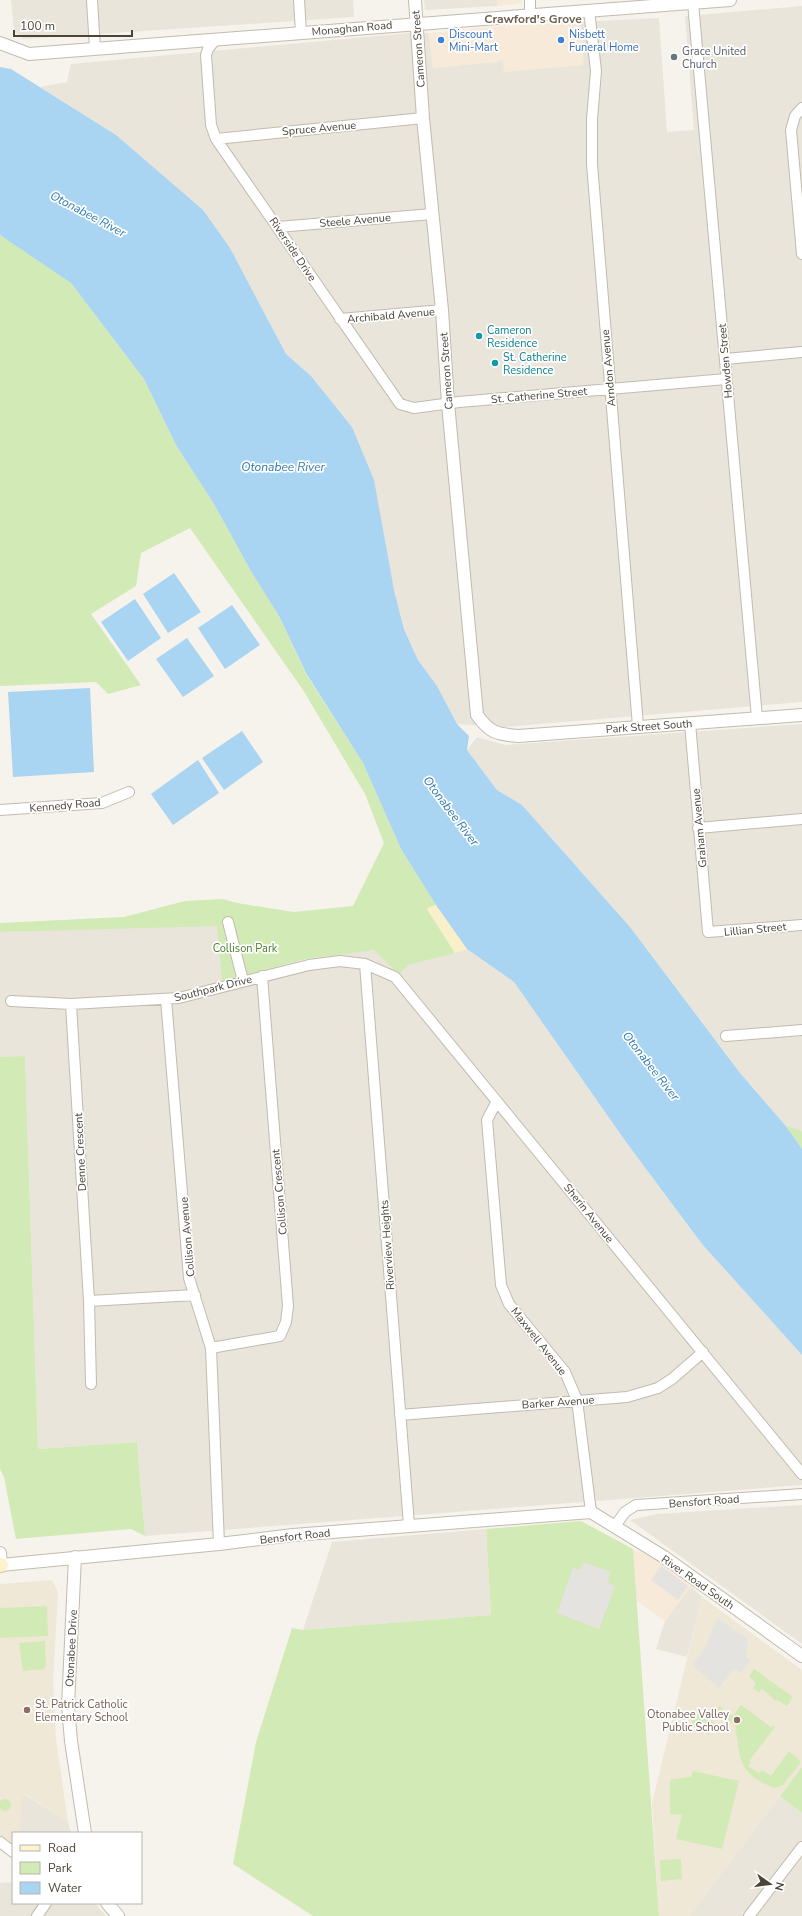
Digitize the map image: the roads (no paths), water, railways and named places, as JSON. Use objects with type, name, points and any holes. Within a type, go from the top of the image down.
[{"type":"street","points":[[92,0],[95,49]]},
{"type":"street","points":[[299,0],[301,33]]},
{"type":"street","name":"Cameron Street","points":[[415,0],[423,118],[442,310],[448,403],[477,715],[486,727],[497,734]]},
{"type":"street","points":[[530,0],[530,14]]},
{"type":"street","name":"Monaghan Road","points":[[2,43],[29,54],[530,14],[730,0]]},
{"type":"street","name":"Howden Street","points":[[693,3],[757,718]]},
{"type":"street","name":"Arndon Avenue","points":[[589,10],[596,71],[592,119],[592,164],[638,726]]},
{"type":"street","name":"Riverside Drive","points":[[215,40],[208,49],[206,55],[211,125],[216,139],[400,404],[414,408],[440,406],[448,403]]},
{"type":"street","points":[[802,108],[795,116],[791,130],[802,254]]},
{"type":"street","name":"Spruce Avenue","points":[[216,139],[423,118]]},
{"type":"street","name":"Steele Avenue","points":[[278,227],[432,214]]},
{"type":"street","name":"Archibald Avenue","points":[[340,319],[442,310]]},
{"type":"street","points":[[725,359],[802,352]]},
{"type":"street","name":"St. Catherine Street","points":[[448,403],[726,379]]},
{"type":"street","name":"Park Street South","points":[[497,734],[518,736],[802,715]]},
{"type":"street","name":"Graham Avenue","points":[[690,723],[708,932]]},
{"type":"street","name":"Kennedy Road","points":[[0,810],[102,803],[129,792]]},
{"type":"street","points":[[698,828],[802,819]]},
{"type":"street","points":[[228,922],[243,981]]},
{"type":"street","name":"Lillian Street","points":[[708,932],[802,925]]},
{"type":"street","name":"Southpark Drive","points":[[11,1001],[71,1004],[179,998],[309,965],[340,961],[365,964]]},
{"type":"street","name":"Sherin Avenue","points":[[365,964],[395,977],[802,1474]]},
{"type":"street","name":"Riverview Heights","points":[[365,964],[409,1525]]},
{"type":"street","name":"Collison Crescent","points":[[211,1348],[280,1336],[286,1322],[288,1306],[262,976]]},
{"type":"street","name":"Collison Avenue","points":[[166,999],[189,1278],[211,1348],[219,1544]]},
{"type":"street","name":"Denne Crescent","points":[[71,1004],[89,1301],[91,1384]]},
{"type":"street","points":[[726,1036],[802,1030]]},
{"type":"street","name":"Maxwell Avenue","points":[[497,1101],[487,1120],[501,1285],[509,1304],[565,1372],[578,1400],[591,1512]]},
{"type":"street","points":[[89,1301],[195,1295]]},
{"type":"street","name":"Barker Avenue","points":[[400,1415],[578,1400],[627,1398],[658,1388],[672,1380],[703,1352]]},
{"type":"street","name":"Bensfort Road","points":[[615,1526],[625,1512],[636,1505],[802,1494]]},
{"type":"street","name":"Bensfort Road","points":[[0,1561],[75,1557],[219,1544],[293,1535],[591,1512]]},
{"type":"street","name":"River Road South","points":[[591,1512],[664,1557],[802,1656]]},
{"type":"street","name":"Otonabee Drive","points":[[75,1557],[68,1706],[71,1741],[85,1832]]},
{"type":"street","points":[[0,1842],[8,1851]]},
{"type":"street","points":[[749,1916],[802,1847]]},
{"type":"street","points":[[37,1916],[45,1904]]},
{"type":"street","points":[[108,1904],[118,1916]]},
{"type":"water","name":"Otonabee River","points":[[0,67],[11,69],[116,135],[203,210],[230,248],[286,354],[311,376],[352,427],[374,480],[394,590],[404,629],[418,660],[437,686],[457,724],[469,736],[467,750],[497,790],[522,805],[630,927],[740,1073],[785,1125],[802,1149],[802,1355],[702,1244],[626,1142],[514,982],[467,949],[436,905],[401,849],[363,763],[306,673],[279,616],[252,573],[214,504],[176,445],[144,379],[71,283],[0,235]]},
{"type":"water","points":[[174,573],[201,612],[168,633],[143,594]]},
{"type":"water","points":[[135,599],[161,638],[128,661],[101,622]]},
{"type":"water","points":[[232,605],[260,645],[225,669],[198,628]]},
{"type":"water","points":[[187,638],[214,676],[183,697],[156,659]]},
{"type":"water","points":[[90,688],[94,772],[13,777],[8,692]]},
{"type":"water","points":[[242,731],[263,762],[224,790],[202,758]]},
{"type":"water","points":[[198,760],[219,793],[173,825],[151,794]]},
{"type":"place","name":"Discount Mini-Mart","points":[[441,40]]},
{"type":"place","name":"Nisbett Funeral Home","points":[[561,40]]},
{"type":"place","name":"Grace United Church","points":[[674,57]]},
{"type":"place","name":"Cameron Residence","points":[[479,336]]},
{"type":"place","name":"St. Catherine Residence","points":[[495,363]]},
{"type":"place","name":"St. Patrick Catholic Elementary School","points":[[27,1710]]},
{"type":"place","name":"Otonabee Valley Public School","points":[[737,1720]]},
{"type":"district","name":"Crawford's Grove","points":[[533,19]]},
{"type":"park label","name":"Collison Park","points":[[245,948]]}]
